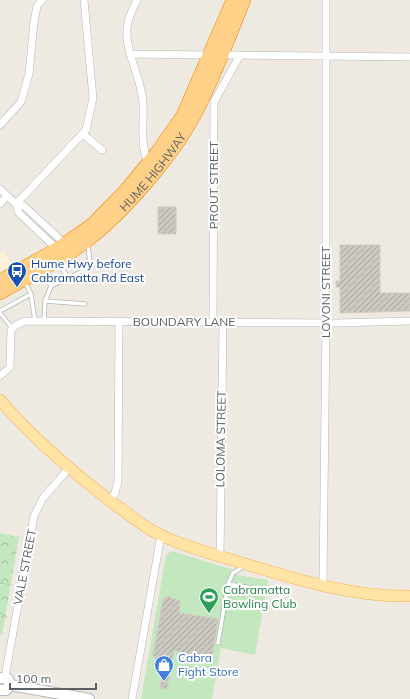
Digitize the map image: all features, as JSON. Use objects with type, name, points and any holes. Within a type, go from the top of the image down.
[{"type":"highway","name":"HUME HIGHWAY","points":[[0,282],[60,251],[87,240],[128,203],[176,144],[200,105],[233,0]]},
{"type":"highway","name":"HUME HIGHWAY","points":[[0,293],[42,269],[60,251],[109,209],[148,163],[172,133],[183,115],[244,0]]},
{"type":"main road","points":[[0,400],[69,468],[142,524],[161,535],[220,557],[292,578],[381,595],[410,596]]},
{"type":"street","points":[[0,125],[21,102],[29,74],[34,22],[38,6],[42,0]]},
{"type":"street","points":[[16,204],[86,130],[93,98],[84,0]]},
{"type":"street","points":[[137,0],[127,27],[130,54],[143,102],[142,145],[148,163]]},
{"type":"street","name":"LOVONI STREET","points":[[323,585],[326,322],[326,0]]},
{"type":"street","points":[[130,54],[410,57]]},
{"type":"street","name":"PROUT STREET","points":[[213,322],[214,102],[240,55]]},
{"type":"street","points":[[83,134],[102,150]]},
{"type":"street","points":[[0,189],[16,204],[24,206],[60,251]]},
{"type":"street","points":[[0,204],[7,196]]},
{"type":"street","name":"BOUNDARY LANE","points":[[12,328],[25,321],[410,322]]},
{"type":"street","points":[[110,500],[115,493],[118,482],[119,322]]},
{"type":"street","name":"LOLOMA STREET","points":[[220,557],[223,322]]},
{"type":"street","points":[[0,376],[10,367],[12,328]]},
{"type":"street","name":"VALE STREET","points":[[3,687],[34,516],[43,498],[69,468]]},
{"type":"street","points":[[132,699],[161,535]]},
{"type":"street","points":[[3,687],[89,699]]},
{"type":"lane","points":[[44,321],[45,301],[51,286],[85,270],[90,265],[87,240]]},
{"type":"lane","points":[[60,251],[68,278]]},
{"type":"lane","points":[[42,269],[51,286]]},
{"type":"lane","points":[[24,280],[31,294],[35,321]]},
{"type":"lane","points":[[12,328],[0,312],[31,294]]},
{"type":"lane","points":[[45,301],[85,304]]},
{"type":"lane","points":[[218,643],[228,584],[233,573],[247,565]]},
{"type":"lane","points":[[228,584],[252,588]]},
{"type":"path","points":[[0,583],[13,585]]},
{"type":"path","points":[[0,612],[7,618]]},
{"type":"shaded area","points":[[4,252],[12,265],[0,272],[0,254]]},
{"type":"green space","points":[[0,533],[19,537],[2,635],[0,635]]},
{"type":"green space","name":"Cabramatta Bowling Club","points":[[172,551],[231,569],[237,575],[268,580],[255,655],[221,648],[212,699],[141,699],[166,555]]},
{"type":"building","points":[[158,207],[176,207],[176,234],[158,234]]},
{"type":"building","points":[[340,245],[380,245],[380,293],[410,293],[410,311],[340,313],[340,287],[336,287],[336,281],[340,281]]},
{"type":"building","points":[[167,596],[180,601],[179,613],[218,619],[212,657],[192,656],[174,650],[167,689],[160,688],[166,661],[156,659],[153,655],[163,600]]},
{"type":"place","name":"Hume Hwy before Cabramatta Rd East","points":[[17,288]]},
{"type":"place","name":"Cabramatta Bowling Club","points":[[209,614]]},
{"type":"place","name":"Cabra Fight Store","points":[[164,682]]}]
